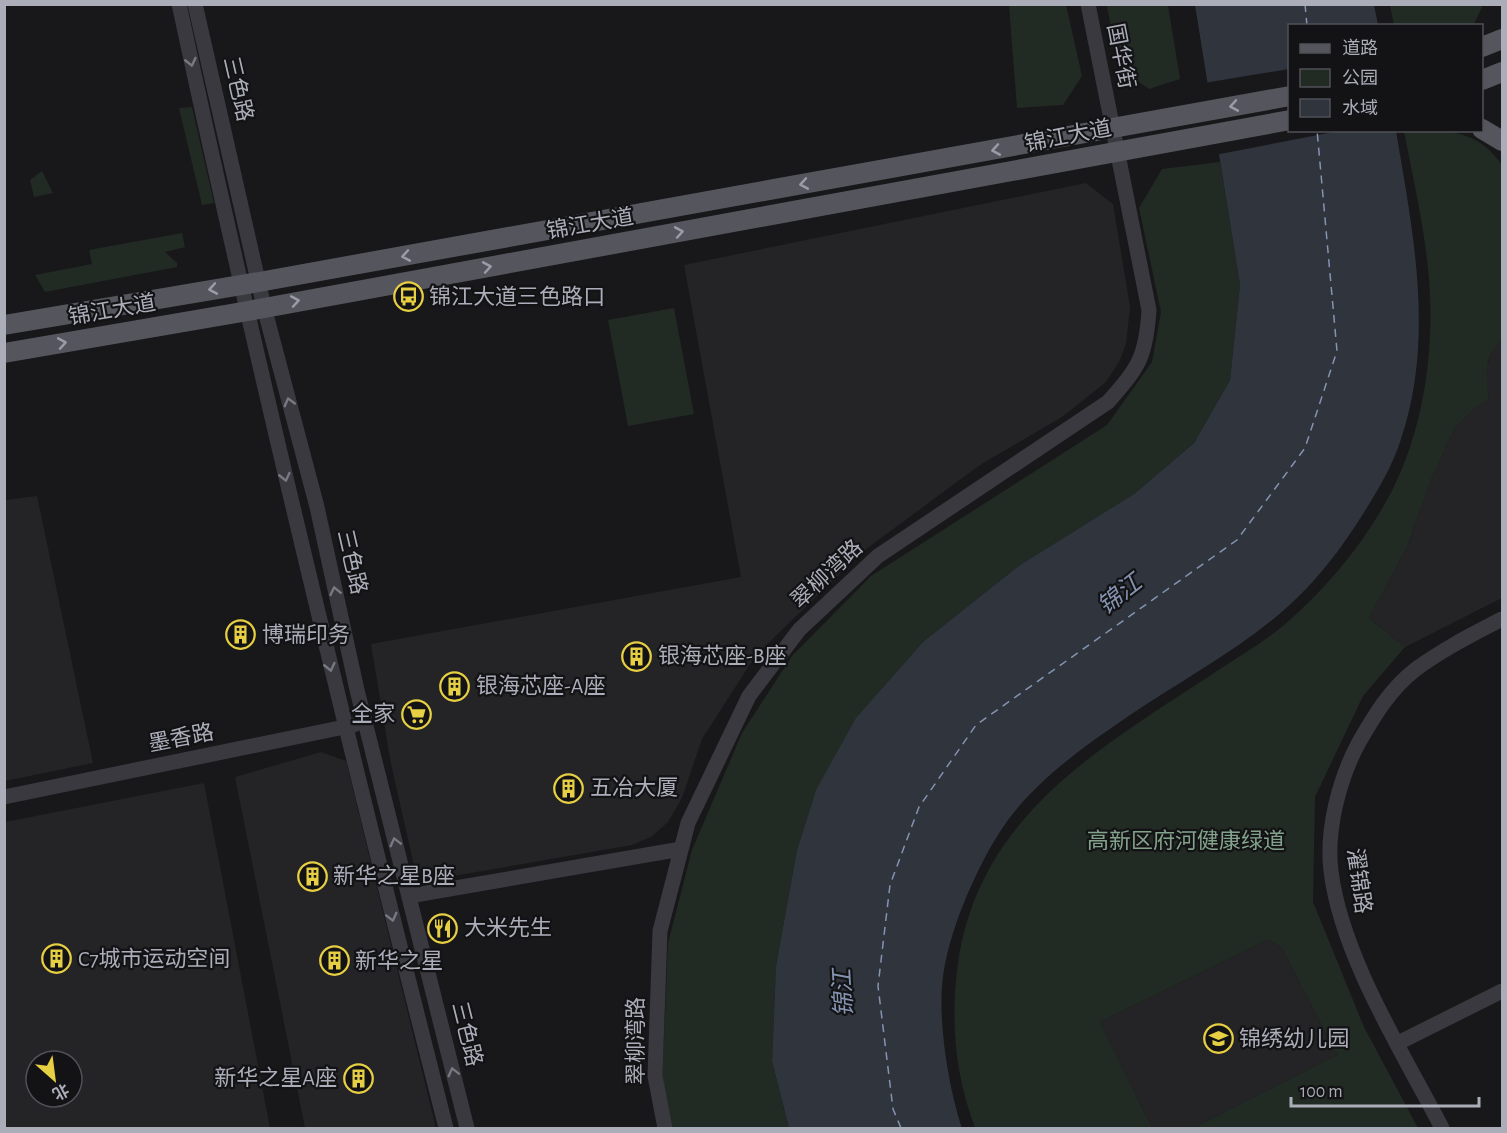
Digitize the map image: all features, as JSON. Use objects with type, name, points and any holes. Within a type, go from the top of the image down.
[{"type":"main road","points":[[1483,47],[1503,39]]},
{"type":"main road","points":[[1483,80],[1503,72]]},
{"type":"main road","points":[[1483,80],[1503,88]]},
{"type":"main road","name":"锦江大道","points":[[4,325],[251,283],[1288,96]]},
{"type":"main road","name":"锦江大道","points":[[4,353],[1288,120]]},
{"type":"main road","points":[[1483,130],[1503,141]]},
{"type":"street","name":"三色路","points":[[178,4],[251,283]]},
{"type":"street","name":"三色路","points":[[195,4],[256,309],[345,728],[446,1128]]},
{"type":"street","name":"国华街","points":[[1088,4],[1117,151]]},
{"type":"street","name":"翠柳湾路","points":[[665,1128],[655,1076],[660,931],[688,823],[749,696],[800,630],[878,556],[1108,402],[1132,375],[1147,344],[1149,310],[1117,151]]},
{"type":"street","name":"三色路","points":[[256,309],[316,507],[365,723],[467,1128]]},
{"type":"street","name":"濯锦路","points":[[1442,1128],[1398,1044],[1342,927],[1330,870],[1331,829],[1347,765],[1379,706],[1415,670],[1503,618]]},
{"type":"street","name":"墨香路","points":[[4,797],[365,723]]},
{"type":"street","points":[[409,896],[681,849]]},
{"type":"street","points":[[1398,1044],[1503,991]]},
{"type":"shaded area","points":[[1086,183],[1113,204],[1130,307],[1126,344],[1119,362],[1106,382],[1062,417],[980,465],[862,552],[756,655],[702,739],[682,798],[668,822],[651,837],[632,845],[436,879],[414,866],[391,764],[371,644],[741,577],[684,265]]},
{"type":"shaded area","points":[[1502,341],[1502,598],[1405,647],[1369,618],[1407,547],[1431,480],[1454,429],[1474,409],[1489,399],[1485,373],[1493,348]]},
{"type":"shaded area","points":[[37,496],[93,763],[5,781],[5,500]]},
{"type":"shaded area","name":"新华之星","points":[[321,752],[346,761],[436,1128],[305,1128],[235,777]]},
{"type":"shaded area","points":[[204,783],[270,1128],[5,1128],[5,822]]},
{"type":"shaded area","name":"锦绣幼儿园","points":[[1267,940],[1282,948],[1337,1055],[1193,1128],[1152,1128],[1100,1022]]},
{"type":"green space","points":[[1390,4],[1483,5],[1474,24],[1394,24]]},
{"type":"green space","points":[[1009,5],[1066,5],[1082,76],[1063,105],[1017,108]]},
{"type":"green space","points":[[1107,5],[1168,5],[1180,79],[1149,89],[1118,68]]},
{"type":"green space","points":[[192,107],[214,203],[202,205],[179,108]]},
{"type":"green space","name":"高新区府河健康绿道","points":[[1404,132],[1459,134],[1481,144],[1502,165],[1502,341],[1492,353],[1487,367],[1489,399],[1474,409],[1454,429],[1431,480],[1407,547],[1369,618],[1405,647],[1363,696],[1315,797],[1313,902],[1364,1027],[1418,1128],[1193,1128],[1337,1055],[1282,948],[1267,940],[1100,1022],[1152,1128],[975,1128],[959,1067],[954,1006],[958,963],[971,910],[992,864],[1020,824],[1054,788],[1092,756],[1133,726],[1261,642],[1299,612],[1354,551],[1377,517],[1399,475],[1418,421],[1428,364],[1429,279]]},
{"type":"green space","points":[[1220,162],[1240,285],[1230,380],[1194,443],[1134,494],[1020,565],[924,641],[816,790],[797,850],[776,966],[772,1061],[789,1128],[673,1128],[662,1084],[668,943],[692,850],[742,733],[792,656],[871,576],[1107,425],[1152,362],[1161,312],[1139,208],[1162,169]]},
{"type":"green space","points":[[42,171],[53,193],[34,197],[30,180]]},
{"type":"green space","points":[[182,233],[185,247],[165,252],[177,263],[177,267],[45,292],[35,275],[92,264],[89,250]]},
{"type":"green space","points":[[674,308],[694,414],[628,426],[608,320]]},
{"type":"water","name":"锦江","points":[[1195,5],[1374,5],[1378,24],[1288,24],[1288,132],[1396,132],[1414,246],[1419,324],[1417,362],[1411,401],[1398,449],[1380,487],[1348,536],[1297,598],[1238,645],[1080,750],[1034,790],[1001,830],[983,861],[963,905],[943,976],[941,1003],[944,1039],[949,1077],[962,1128],[789,1128],[772,1061],[776,966],[797,850],[816,790],[856,718],[924,641],[1020,565],[1134,494],[1194,443],[1230,380],[1240,285]]},
{"type":"pier","points":[[1288,69],[1288,132],[1334,132],[1215,155],[1204,83]]},
{"type":"ferry route","points":[[1305,4],[1307,24]]},
{"type":"ferry route","points":[[901,1128],[893,1109],[878,986],[890,885],[919,807],[976,725],[1237,540],[1305,448],[1337,351],[1317,132]]},
{"type":"place","name":"锦江大道三色路口","points":[[408,297]]},
{"type":"place","name":"博瑞印务","points":[[241,635]]},
{"type":"place","name":"银海芯座-B座","points":[[637,656]]},
{"type":"place","name":"银海芯座-A座","points":[[455,686]]},
{"type":"place","name":"全家","points":[[416,714]]},
{"type":"place","name":"五冶大厦","points":[[569,788]]},
{"type":"place","name":"新华之星B座","points":[[312,876]]},
{"type":"place","name":"大米先生","points":[[443,928]]},
{"type":"place","name":"C7城市运动空间","points":[[57,959]]},
{"type":"place","name":"新华之星","points":[[334,961]]},
{"type":"place","name":"锦绣幼儿园","points":[[1218,1039]]},
{"type":"place","name":"新华之星A座","points":[[358,1078]]}]
